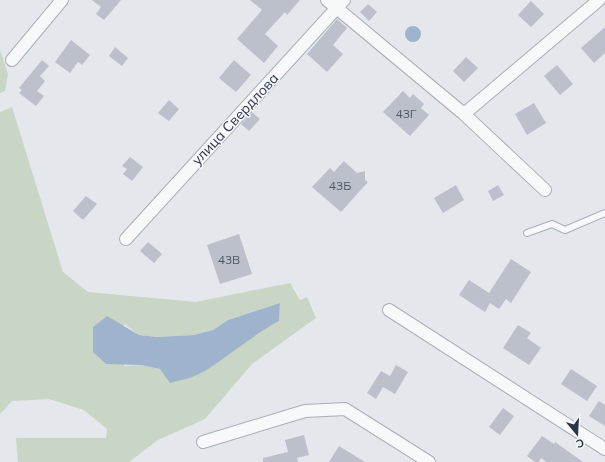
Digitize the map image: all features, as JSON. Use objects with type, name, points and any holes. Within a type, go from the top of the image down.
[{"type":"street","points":[[12,60],[62,0]]},
{"type":"street","points":[[327,0],[341,4],[464,114],[545,190]]},
{"type":"street","points":[[464,114],[599,0]]},
{"type":"street","name":"улица Свердлова","points":[[126,239],[341,4]]},
{"type":"street","points":[[389,310],[605,449]]},
{"type":"street","points":[[203,442],[305,411],[345,409],[429,462]]},
{"type":"lane","points":[[528,233],[552,224],[565,230],[605,212]]},
{"type":"green space","points":[[0,50],[8,74],[5,91],[0,93]]},
{"type":"green space","points":[[12,107],[63,272],[88,292],[196,302],[290,283],[300,300],[307,297],[316,318],[252,364],[205,419],[158,440],[129,462],[18,462],[16,438],[106,438],[107,429],[84,410],[49,399],[12,401],[0,414],[0,112]],"holes":[[[280,303],[279,321],[261,330],[160,369],[141,365],[124,366],[124,324],[139,335],[157,337],[194,335],[213,330],[228,320]]]},
{"type":"water","points":[[410,26],[416,26],[421,31],[419,40],[416,42],[410,42],[405,37],[405,31]]},
{"type":"water","points":[[280,303],[279,321],[260,332],[205,371],[193,377],[179,381],[170,383],[160,369],[141,365],[106,364],[93,352],[93,327],[107,316],[139,335],[157,337],[194,335],[213,330],[228,320]]},
{"type":"building","points":[[92,0],[121,0],[104,20],[96,14],[101,7]]},
{"type":"building","points":[[250,0],[300,0],[287,15],[285,12],[265,34],[278,46],[264,63],[237,39],[262,10]]},
{"type":"building","points":[[531,1],[544,14],[531,27],[518,15]]},
{"type":"building","points":[[368,4],[377,12],[369,21],[360,12]]},
{"type":"building","points":[[337,19],[347,28],[333,45],[343,54],[327,72],[307,54]]},
{"type":"building","points":[[605,27],[605,53],[594,63],[581,48]]},
{"type":"building","points":[[71,40],[90,55],[82,65],[78,62],[70,73],[55,62]]},
{"type":"building","points":[[115,47],[128,58],[122,66],[109,56]]},
{"type":"building","points":[[466,57],[478,68],[464,82],[453,71]]},
{"type":"building","points":[[42,60],[49,66],[40,76],[45,81],[37,91],[44,96],[36,106],[19,93],[22,90],[19,88]]},
{"type":"building","points":[[234,60],[251,75],[236,92],[219,78]]},
{"type":"building","points":[[557,65],[573,84],[560,95],[544,76]]},
{"type":"building","points":[[403,91],[410,98],[413,94],[424,104],[421,108],[429,115],[410,136],[383,112]]},
{"type":"building","points":[[169,100],[179,109],[169,121],[158,113]]},
{"type":"building","points":[[534,103],[546,123],[527,135],[515,114]]},
{"type":"building","points":[[252,112],[260,119],[249,131],[241,124]]},
{"type":"building","points":[[130,157],[143,167],[132,181],[123,174],[127,169],[122,166]]},
{"type":"building","points":[[344,161],[357,173],[365,171],[365,180],[368,182],[341,212],[312,187],[330,168],[334,172]]},
{"type":"building","points":[[456,185],[464,200],[443,213],[434,198]]},
{"type":"building","points":[[498,185],[504,195],[493,201],[488,191]]},
{"type":"building","points":[[86,196],[97,204],[83,220],[73,211]]},
{"type":"building","points":[[239,234],[252,274],[220,284],[207,245]]},
{"type":"building","points":[[148,242],[162,254],[154,263],[140,251]]},
{"type":"building","points":[[511,259],[531,272],[511,303],[506,299],[499,309],[490,303],[485,312],[459,295],[469,280],[489,293]]},
{"type":"building","points":[[518,325],[531,333],[527,338],[541,348],[529,365],[503,348]]},
{"type":"building","points":[[396,365],[408,372],[395,394],[383,387],[376,399],[367,393],[381,371],[390,376]]},
{"type":"building","points":[[571,369],[597,386],[587,401],[561,384]]},
{"type":"building","points":[[599,401],[605,405],[605,426],[589,416]]},
{"type":"building","points":[[503,408],[514,416],[500,435],[489,427]]},
{"type":"building","points":[[304,435],[309,455],[297,458],[298,462],[263,462],[263,458],[288,452],[285,440]]},
{"type":"building","points":[[542,436],[554,444],[555,442],[583,462],[546,462],[541,458],[539,462],[535,462],[527,456]]},
{"type":"building","points":[[339,446],[365,462],[329,462]]}]
